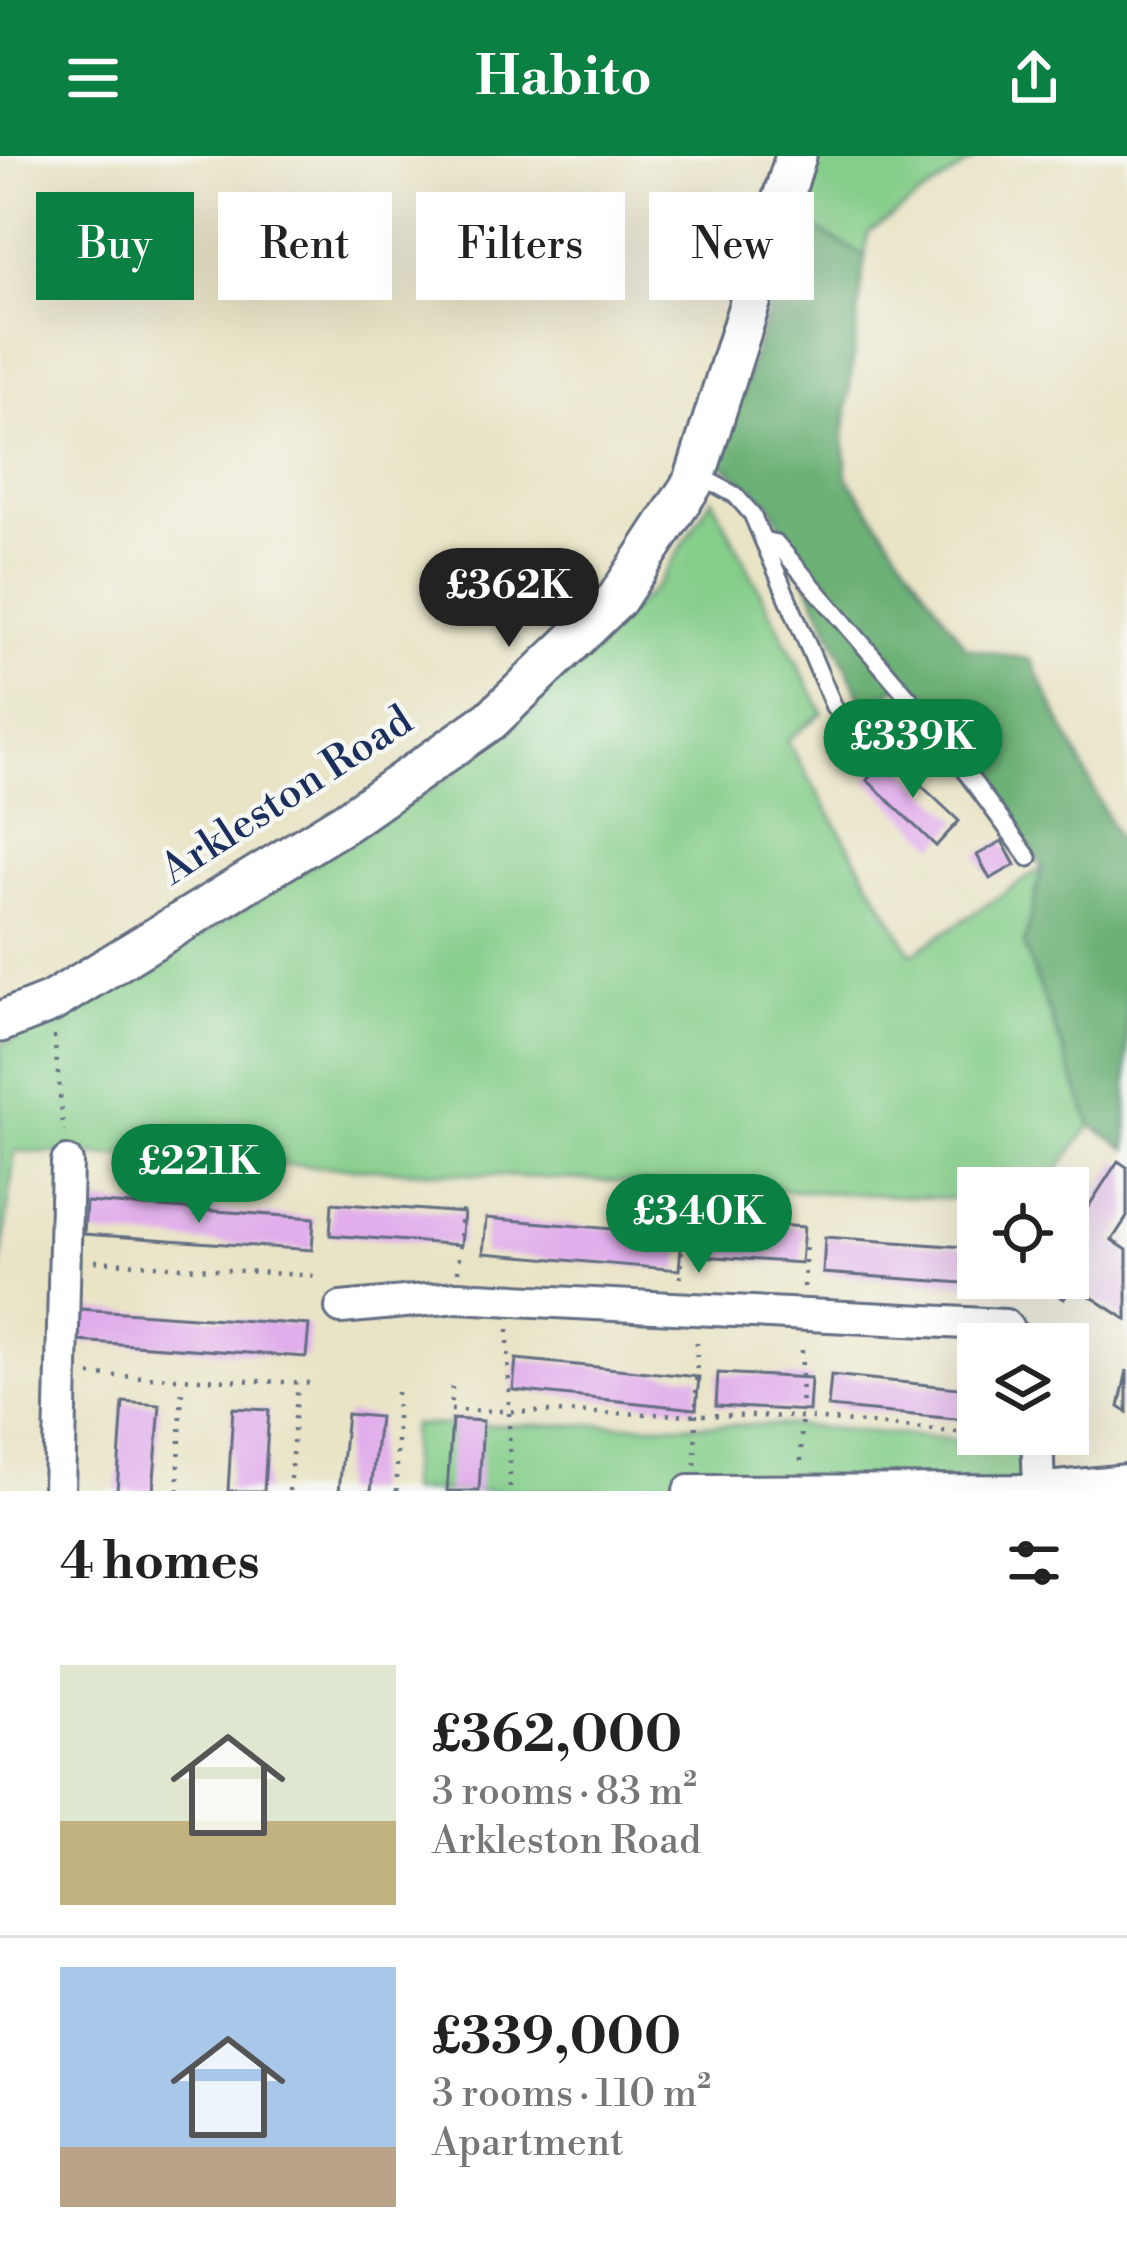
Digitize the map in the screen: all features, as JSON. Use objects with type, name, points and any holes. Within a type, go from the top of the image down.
[{"type":"street","name":"Arkleston Road","points":[[0,1022],[51,1002],[347,821],[491,720],[617,599],[696,473],[796,156]]},
{"type":"street","points":[[59,1491],[67,1162]]},
{"type":"street","points":[[341,1308],[457,1297],[985,1323]]},
{"type":"street","points":[[1038,1455],[1039,1489]]},
{"type":"street","points":[[692,1490],[1039,1489],[1127,1480]]},
{"type":"lane","points":[[696,473],[735,495],[764,540],[835,707]]},
{"type":"lane","points":[[764,540],[776,543],[926,718],[1028,858]]},
{"type":"path","points":[[51,1002],[67,1162]]},
{"type":"path","points":[[458,1284],[462,1210]]},
{"type":"path","points":[[682,1225],[696,1415],[692,1490]]},
{"type":"path","points":[[801,1490],[806,1239]]},
{"type":"path","points":[[64,1259],[316,1276]]},
{"type":"path","points":[[508,1300],[510,1491]]},
{"type":"path","points":[[62,1373],[312,1383]]},
{"type":"path","points":[[178,1491],[182,1381]]},
{"type":"path","points":[[290,1491],[298,1383]]},
{"type":"path","points":[[397,1384],[397,1491]]},
{"type":"path","points":[[452,1387],[450,1411],[801,1417],[957,1432]]},
{"type":"green space","points":[[819,156],[979,156],[868,233],[865,256],[814,228],[814,192],[806,192]]},
{"type":"green space","points":[[814,228],[865,256],[844,436],[847,477],[966,647],[1031,660],[1127,858],[1127,1149],[1091,1125],[1024,945],[1042,867],[913,680],[864,705],[772,506],[720,462],[771,300],[814,300]]},
{"type":"green space","points":[[712,498],[823,713],[787,740],[912,954],[1042,868],[1024,945],[1091,1125],[1060,1167],[957,1167],[957,1199],[15,1151],[0,1272],[0,1045],[84,1010],[448,778],[657,586]]},
{"type":"green space","points":[[412,1425],[792,1425],[957,1440],[957,1455],[1036,1457],[1035,1484],[693,1478],[663,1491],[408,1491]]},
{"type":"building","points":[[889,755],[959,821],[936,846],[867,780]]},
{"type":"building","points":[[1002,841],[1015,865],[990,879],[977,855]]},
{"type":"building","points":[[1118,1161],[1127,1167],[1127,1217],[1112,1240],[1127,1250],[1127,1320],[1089,1295],[1089,1206]]},
{"type":"building","points":[[86,1202],[314,1218],[312,1250],[84,1234]]},
{"type":"building","points":[[332,1203],[464,1213],[461,1245],[330,1235]]},
{"type":"building","points":[[486,1218],[682,1235],[679,1270],[483,1253]]},
{"type":"building","points":[[704,1220],[804,1227],[801,1263],[702,1256]]},
{"type":"building","points":[[825,1237],[957,1246],[957,1283],[823,1273]]},
{"type":"building","points":[[80,1309],[309,1325],[306,1357],[78,1341]]},
{"type":"building","points":[[516,1359],[699,1377],[696,1409],[513,1390]]},
{"type":"building","points":[[1127,1370],[1127,1412],[1119,1407]]},
{"type":"building","points":[[718,1373],[811,1378],[809,1411],[716,1406]]},
{"type":"building","points":[[831,1375],[957,1388],[957,1419],[828,1407]]},
{"type":"building","points":[[123,1402],[160,1405],[153,1491],[117,1491]]},
{"type":"building","points":[[233,1408],[269,1410],[264,1491],[228,1491]]},
{"type":"building","points":[[347,1414],[379,1417],[371,1491],[339,1491]]},
{"type":"building","points":[[452,1419],[483,1421],[479,1491],[447,1491]]}]
